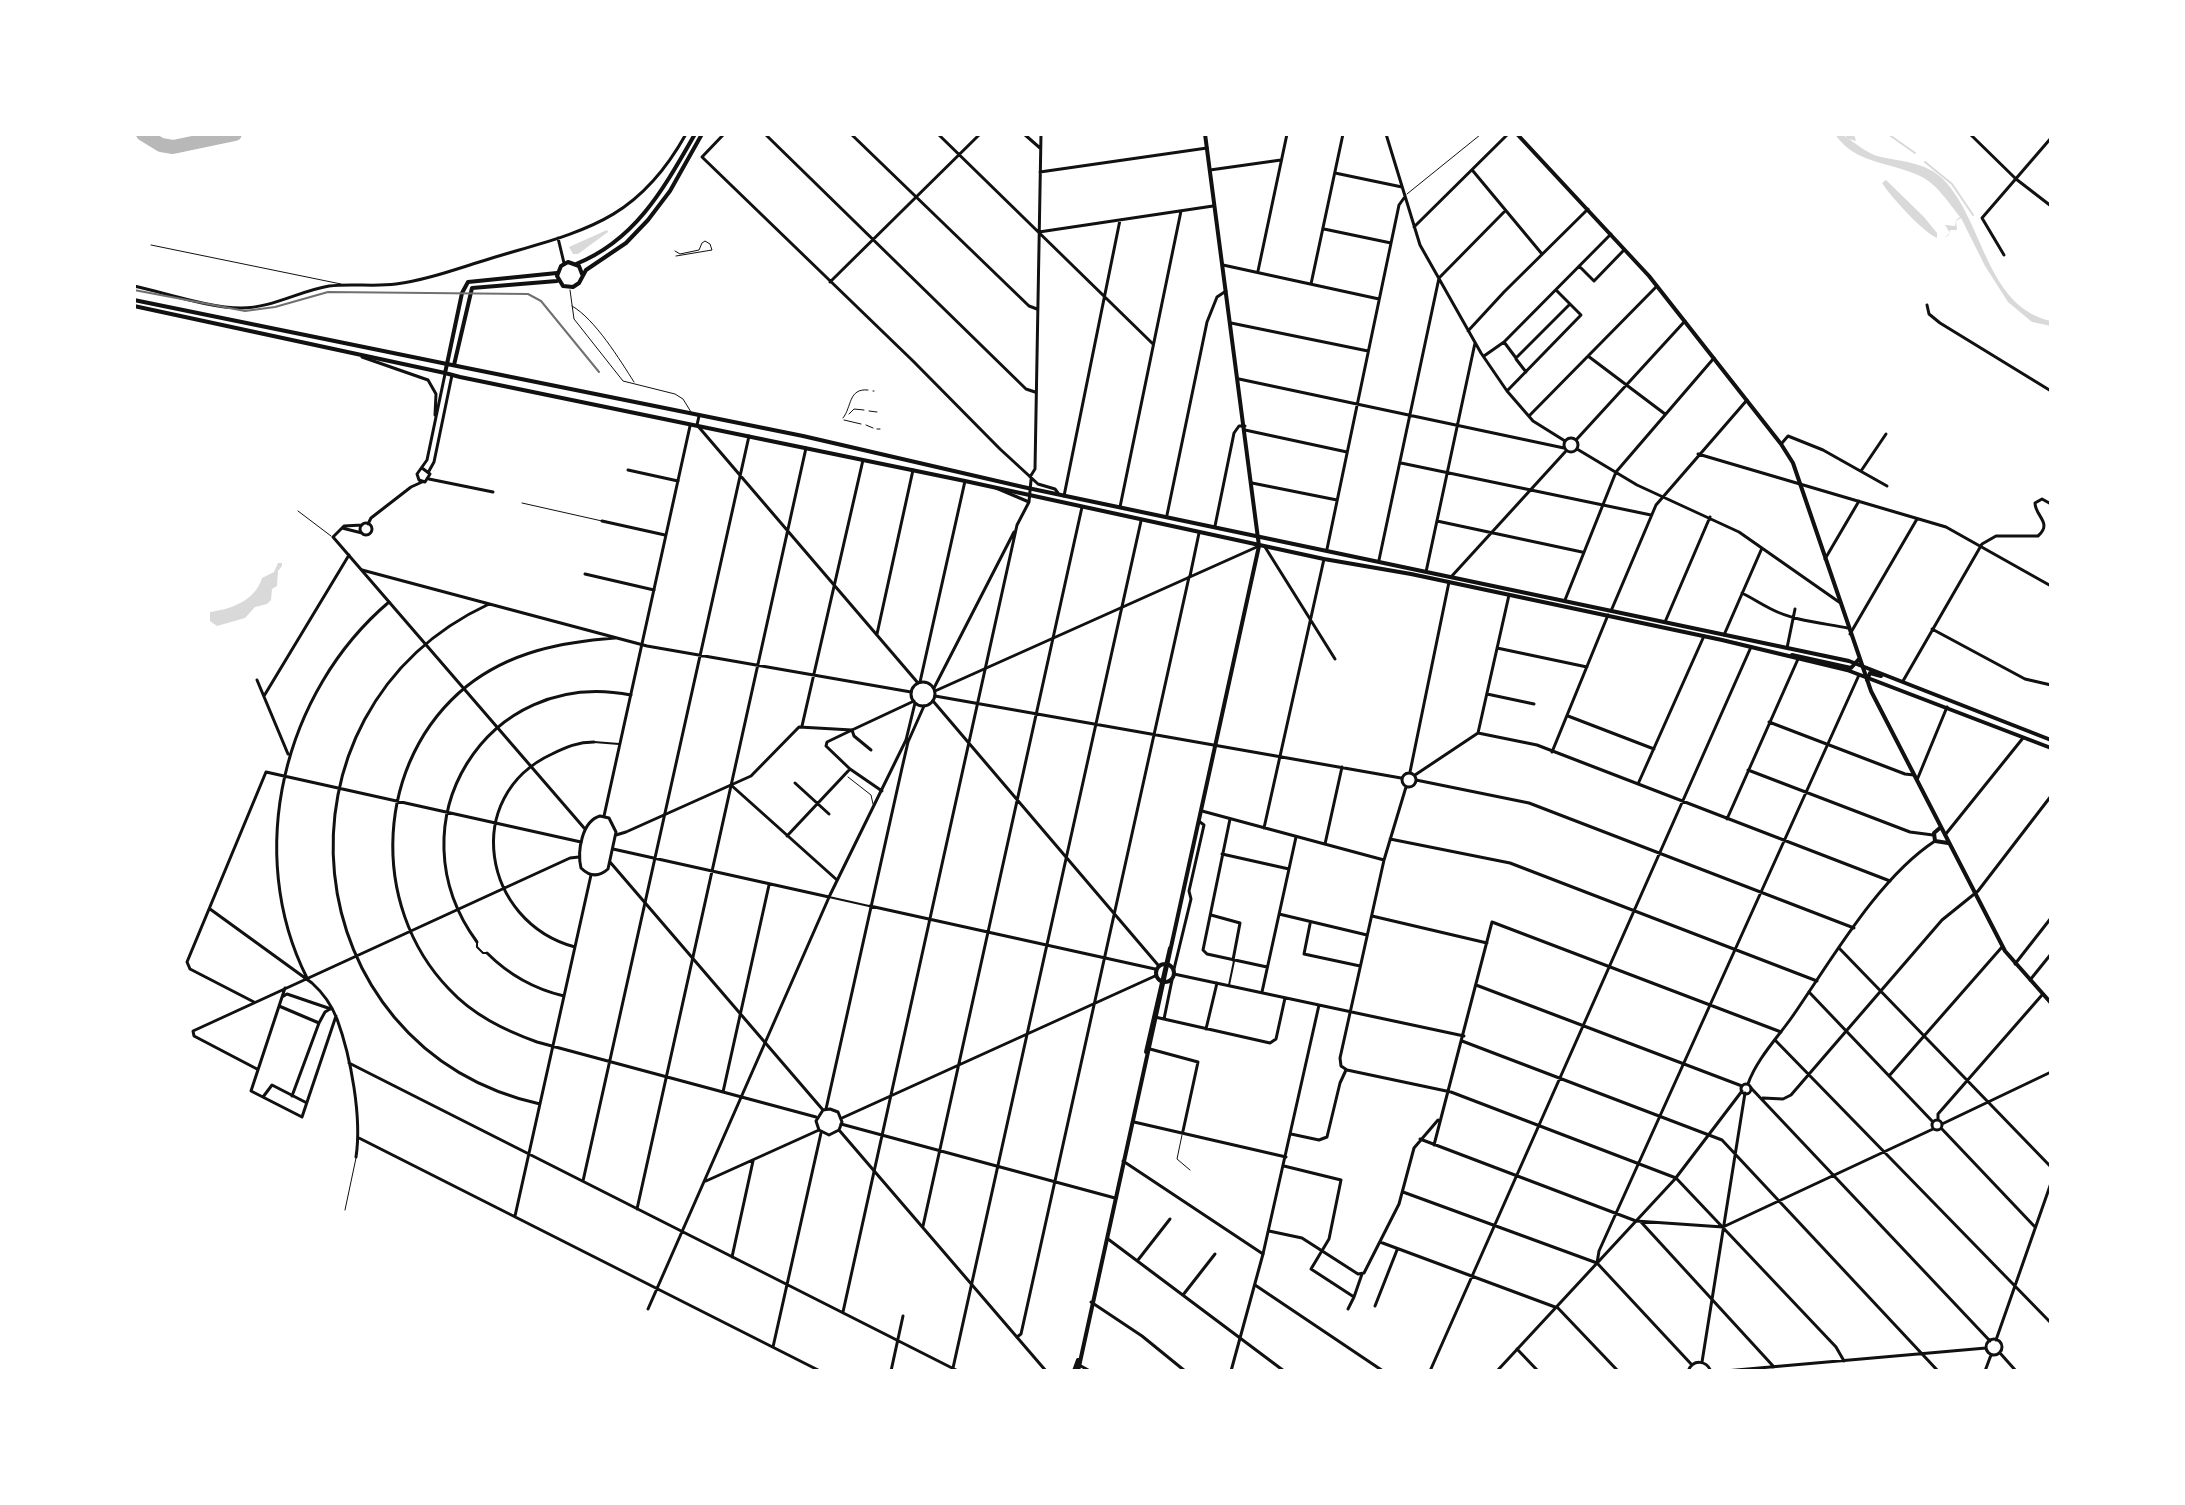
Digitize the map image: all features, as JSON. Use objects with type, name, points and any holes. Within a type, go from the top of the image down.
[{"type":"main road","points":[[558,281],[557,273],[564,263],[576,264],[612,246],[635,225],[658,196],[695,134]]},
{"type":"main road","points":[[452,375],[472,288],[558,281],[569,288],[579,283],[582,274],[626,243],[652,215],[702,134]]},
{"type":"main road","points":[[1077,1368],[1163,980],[1171,971],[1174,938],[1200,811],[1262,546],[1258,535],[1205,134]]},
{"type":"main road","points":[[1517,134],[1657,286],[1793,463],[1866,676],[2002,947],[2051,1003]]},
{"type":"main road","points":[[576,264],[582,274]]},
{"type":"main road","points":[[445,373],[463,290],[468,282],[557,273]]},
{"type":"main road","points":[[134,300],[692,413],[1199,533],[1324,559],[1564,601],[1851,668],[1860,663]]},
{"type":"main road","points":[[134,306],[994,487],[1062,495],[1167,515],[1379,560],[1509,595],[1665,622],[1860,663],[2051,740]]},
{"type":"main road","points":[[1777,653],[1866,676],[1903,681]]},
{"type":"main road","points":[[1866,676],[2051,748]]},
{"type":"main road","points":[[1941,827],[1934,838],[1943,844],[1948,843]]},
{"type":"main road","points":[[1163,980],[1155,976],[1156,967],[1171,971]]},
{"type":"main road","points":[[1163,980],[1171,971]]},
{"type":"street","points":[[134,286],[240,308],[264,306],[313,290],[413,281],[558,238],[604,221],[634,201],[661,174],[686,134]]},
{"type":"street","points":[[724,134],[702,157],[1031,478],[1062,495],[1120,220]]},
{"type":"street","points":[[765,134],[1026,389],[1035,392]]},
{"type":"street","points":[[851,134],[1029,306],[1037,309]]},
{"type":"street","points":[[938,134],[1154,345]]},
{"type":"street","points":[[830,282],[980,134]]},
{"type":"street","points":[[1024,134],[1040,148]]},
{"type":"street","points":[[825,1110],[908,742],[924,706],[935,694],[1029,502],[1035,469],[1041,134]]},
{"type":"street","points":[[1258,273],[1287,134]]},
{"type":"street","points":[[1311,284],[1343,134]]},
{"type":"street","points":[[1386,134],[1420,245],[1468,331],[1507,391],[1529,416],[1565,441]]},
{"type":"street","points":[[1414,227],[1508,134]]},
{"type":"street","points":[[1970,134],[2016,179],[2051,206]]},
{"type":"street","points":[[2004,255],[1982,218],[2051,138]]},
{"type":"street","points":[[1040,172],[1207,148]]},
{"type":"street","points":[[1210,170],[1281,160]]},
{"type":"street","points":[[1472,170],[1542,254]]},
{"type":"street","points":[[1335,173],[1402,187]]},
{"type":"street","points":[[1327,549],[1399,205],[1405,196]]},
{"type":"street","points":[[1039,232],[1215,206]]},
{"type":"street","points":[[1468,331],[1588,209]]},
{"type":"street","points":[[1120,507],[1181,211]]},
{"type":"street","points":[[1379,560],[1439,278],[1505,211]]},
{"type":"street","points":[[1323,229],[1391,243]]},
{"type":"street","points":[[1483,356],[1504,342],[1611,234]]},
{"type":"street","points":[[558,238],[564,263]]},
{"type":"street","points":[[1579,266],[1594,281],[1625,249]]},
{"type":"street","points":[[1223,265],[1379,299]]},
{"type":"street","points":[[1529,416],[1657,286]]},
{"type":"street","points":[[1507,391],[1581,315],[1555,290]]},
{"type":"street","points":[[1167,515],[1207,322],[1217,297],[1226,291]]},
{"type":"street","points":[[1516,358],[1570,304]]},
{"type":"street","points":[[1927,305],[1929,314],[1940,323],[2051,391]]},
{"type":"street","points":[[1577,449],[1576,440],[1685,321]]},
{"type":"street","points":[[1230,323],[1368,351]]},
{"type":"street","points":[[1504,342],[1526,372]]},
{"type":"street","points":[[1426,572],[1475,343]]},
{"type":"street","points":[[358,355],[428,380],[436,394],[435,423]]},
{"type":"street","points":[[1588,356],[1666,414]]},
{"type":"street","points":[[1564,601],[1616,472],[1714,358]]},
{"type":"street","points":[[411,487],[427,460],[445,373]]},
{"type":"street","points":[[429,479],[452,375]]},
{"type":"street","points":[[1238,379],[1572,452],[1577,449]]},
{"type":"street","points":[[1552,752],[1651,515],[1698,454],[1747,400]]},
{"type":"street","points":[[604,816],[692,413]]},
{"type":"street","points":[[700,415],[697,425],[919,683]]},
{"type":"street","points":[[1215,526],[1234,433],[1239,426],[1347,452]]},
{"type":"street","points":[[1861,471],[1886,434]]},
{"type":"street","points":[[583,1181],[749,436]]},
{"type":"street","points":[[1781,444],[1788,436],[1823,450],[1887,486]]},
{"type":"street","points":[[1565,441],[1570,438],[1576,440]]},
{"type":"street","points":[[1406,787],[1413,786],[1450,580],[1565,449],[1565,441]]},
{"type":"street","points":[[637,1209],[806,448]]},
{"type":"street","points":[[1577,449],[1616,472],[1739,532],[1839,602]]},
{"type":"street","points":[[1698,454],[1946,527],[2051,586]]},
{"type":"street","points":[[802,726],[863,460]]},
{"type":"street","points":[[1400,463],[1651,515]]},
{"type":"street","points":[[422,468],[429,471]]},
{"type":"street","points":[[628,470],[678,481]]},
{"type":"street","points":[[877,634],[913,470]]},
{"type":"street","points":[[417,476],[422,482]]},
{"type":"street","points":[[368,524],[371,518],[411,487],[429,479],[493,492]]},
{"type":"street","points":[[911,692],[919,683],[965,481]]},
{"type":"street","points":[[1252,483],[1337,500]]},
{"type":"street","points":[[1023,498],[1038,484]]},
{"type":"street","points":[[994,487],[1029,502]]},
{"type":"street","points":[[1903,681],[1985,540],[1996,536],[2038,536],[2044,529],[2044,521],[2035,509],[2035,503],[2040,499],[2051,504]]},
{"type":"street","points":[[1825,559],[1859,501]]},
{"type":"street","points":[[923,1226],[1083,506]]},
{"type":"street","points":[[1665,622],[1710,517]]},
{"type":"street","points":[[1742,593],[1761,601],[1768,608],[1849,631],[1917,519]]},
{"type":"street","points":[[953,1368],[1141,520]]},
{"type":"street","points":[[602,521],[666,535]]},
{"type":"street","points":[[1437,521],[1584,553]]},
{"type":"street","points":[[368,524],[350,523],[333,537],[585,829]]},
{"type":"street","points":[[342,528],[366,535],[371,527],[368,524]]},
{"type":"street","points":[[362,525],[362,533]]},
{"type":"street","points":[[843,1312],[1017,525]]},
{"type":"street","points":[[1017,1337],[1021,1334],[1199,533]]},
{"type":"street","points":[[935,694],[1121,607],[1262,546],[1335,659]]},
{"type":"street","points":[[1724,635],[1762,548]]},
{"type":"street","points":[[1004,551],[1011,555]]},
{"type":"street","points":[[264,696],[349,555]]},
{"type":"street","points":[[1264,828],[1324,559]]},
{"type":"street","points":[[362,570],[642,645],[911,692]]},
{"type":"street","points":[[585,574],[654,590]]},
{"type":"street","points":[[1414,776],[1478,733],[1509,595]]},
{"type":"street","points":[[307,978],[291,942],[281,904],[277,870],[284,776],[306,712],[332,667],[364,626],[389,602]]},
{"type":"street","points":[[489,604],[451,624],[425,644],[395,674],[372,706],[352,745],[338,788],[332,843],[334,879],[341,915],[356,956],[374,989],[420,1044],[479,1084],[515,1099],[540,1104]]},
{"type":"street","points":[[1787,648],[1795,609]]},
{"type":"street","points":[[1932,629],[2025,679],[2051,685]]},
{"type":"street","points":[[1638,784],[1704,636]]},
{"type":"street","points":[[615,638],[568,643],[522,655],[500,665],[464,689],[435,719],[408,766],[396,801],[392,845],[394,869],[397,893],[410,931],[428,964],[450,990],[471,1008],[506,1029],[553,1046],[816,1117]]},
{"type":"street","points":[[1430,1371],[1751,647]]},
{"type":"street","points":[[1497,648],[1587,667]]},
{"type":"street","points":[[1727,819],[1798,659]]},
{"type":"street","points":[[1597,1263],[1599,1251],[1828,745],[1866,676]]},
{"type":"street","points":[[257,680],[290,757]]},
{"type":"street","points":[[919,683],[927,682],[969,742],[1115,912],[1156,967]]},
{"type":"street","points":[[564,996],[527,983],[477,947],[448,888],[443,859],[447,812],[460,775],[480,746],[497,728],[520,713],[553,698],[595,691],[631,695]]},
{"type":"street","points":[[648,1309],[829,897],[906,740],[914,702],[911,692]]},
{"type":"street","points":[[935,694],[1401,778]]},
{"type":"street","points":[[1487,694],[1534,704]]},
{"type":"street","points":[[882,791],[850,769],[826,746],[827,742],[914,702],[924,706]]},
{"type":"street","points":[[1769,722],[1916,777],[1947,707]]},
{"type":"street","points":[[1567,716],[1654,749]]},
{"type":"street","points":[[616,835],[755,773],[793,731],[802,726],[852,730]]},
{"type":"street","points":[[852,730],[854,736],[871,750]]},
{"type":"street","points":[[1478,733],[1537,745],[1890,881]]},
{"type":"street","points":[[1945,835],[2024,737]]},
{"type":"street","points":[[575,947],[548,938],[534,929],[513,906],[503,889],[494,854],[496,823],[510,790],[530,767],[568,746],[594,742],[620,745]]},
{"type":"street","points":[[1325,844],[1342,767]]},
{"type":"street","points":[[892,772],[902,768]]},
{"type":"street","points":[[787,836],[850,769]]},
{"type":"street","points":[[1748,770],[1910,832],[1934,838]]},
{"type":"street","points":[[254,1002],[190,969],[187,962],[266,772],[582,842]]},
{"type":"street","points":[[1401,778],[1405,773],[1529,803],[1854,928]]},
{"type":"street","points":[[1291,1134],[1319,1140],[1328,1136],[1345,1069],[1340,1058],[1360,966],[1384,860],[1406,787],[1401,778]]},
{"type":"street","points":[[795,783],[829,814]]},
{"type":"street","points":[[731,785],[837,880]]},
{"type":"street","points":[[1763,1098],[1784,1099],[1808,1074],[1942,920],[1975,894],[2051,796]]},
{"type":"street","points":[[1200,811],[1384,860]]},
{"type":"street","points":[[604,816],[613,822],[616,835],[613,849],[606,871],[591,875],[581,868],[579,857],[582,842],[585,829],[593,818],[604,816]]},
{"type":"street","points":[[1230,819],[1203,950],[1207,954],[1267,967]]},
{"type":"street","points":[[1164,1019],[1171,971],[1191,899],[1189,891],[1203,828],[1199,822]]},
{"type":"street","points":[[1262,992],[1296,837]]},
{"type":"street","points":[[1476,985],[1750,1092],[1750,1086],[1775,1040],[1839,948],[1890,881],[1934,838]]},
{"type":"street","points":[[1390,839],[1510,863],[1817,981]]},
{"type":"street","points":[[613,849],[1156,967]]},
{"type":"street","points":[[1222,854],[1289,869]]},
{"type":"street","points":[[257,1069],[194,1036],[193,1031],[570,858],[579,857]]},
{"type":"street","points":[[610,862],[825,1110]]},
{"type":"street","points":[[515,1216],[591,875]]},
{"type":"street","points":[[723,1092],[769,884]]},
{"type":"street","points":[[210,909],[307,978],[321,992],[336,1016],[349,1063],[359,1138],[356,1157]]},
{"type":"street","points":[[1279,914],[1367,935]]},
{"type":"street","points":[[1209,915],[1240,923],[1229,985]]},
{"type":"street","points":[[1372,916],[1487,943]]},
{"type":"street","points":[[2015,964],[2051,918]]},
{"type":"street","points":[[1311,922],[1304,954],[1360,966]]},
{"type":"street","points":[[1434,1145],[1492,922],[1781,1032]]},
{"type":"street","points":[[1889,1076],[2002,947]]},
{"type":"street","points":[[1839,948],[2051,1167]]},
{"type":"street","points":[[2030,980],[2051,954]]},
{"type":"street","points":[[1171,971],[1463,1038],[1722,1140],[1938,1371]]},
{"type":"street","points":[[841,1121],[1155,976]]},
{"type":"street","points":[[1206,1029],[1217,983]]},
{"type":"street","points":[[285,988],[251,1091],[302,1117],[336,1016]]},
{"type":"street","points":[[1809,992],[2035,1227]]},
{"type":"street","points":[[1933,1129],[1938,1124],[1938,1114],[2043,993]]},
{"type":"street","points":[[282,997],[287,994],[331,1009]]},
{"type":"street","points":[[1155,1018],[1272,1043],[1276,1039],[1285,998]]},
{"type":"street","points":[[1231,1371],[1269,1231],[1319,1005]]},
{"type":"street","points":[[279,1006],[319,1023]]},
{"type":"street","points":[[292,1096],[319,1023],[325,1012],[331,1009]]},
{"type":"street","points":[[1775,1040],[2051,1323]]},
{"type":"street","points":[[1148,1049],[1198,1062],[1183,1132]]},
{"type":"street","points":[[349,1063],[958,1371]]},
{"type":"street","points":[[1345,1069],[1447,1091],[1676,1178],[1836,1347],[1842,1362]]},
{"type":"street","points":[[1420,1139],[1638,1222],[1723,1227],[2051,1072]]},
{"type":"street","points":[[263,1097],[272,1085],[306,1103]]},
{"type":"street","points":[[1497,1371],[1555,1306],[1638,1222],[1743,1090],[1750,1086]]},
{"type":"street","points":[[1750,1086],[1990,1341]]},
{"type":"street","points":[[1702,1362],[1743,1090]]},
{"type":"street","points":[[816,1117],[825,1110],[834,1110],[841,1121],[882,1135],[1115,1198]]},
{"type":"street","points":[[773,1347],[820,1132],[816,1117]]},
{"type":"street","points":[[1348,1309],[1403,1192],[1414,1148],[1440,1117]]},
{"type":"street","points":[[839,1130],[841,1121]]},
{"type":"street","points":[[1132,1121],[1286,1157]]},
{"type":"street","points":[[704,1182],[820,1132],[829,1135],[839,1130]]},
{"type":"street","points":[[839,1130],[1046,1371]]},
{"type":"street","points":[[359,1138],[820,1371]]},
{"type":"street","points":[[732,1257],[753,1161]]},
{"type":"street","points":[[1123,1161],[1263,1254]]},
{"type":"street","points":[[1284,1166],[1341,1180],[1329,1239],[1311,1269],[1354,1297]]},
{"type":"street","points":[[1996,1340],[2051,1183]]},
{"type":"street","points":[[1403,1192],[1597,1263],[1692,1365]]},
{"type":"street","points":[[1138,1260],[1170,1219]]},
{"type":"street","points":[[1638,1222],[1774,1367]]},
{"type":"street","points":[[1269,1231],[1302,1238],[1362,1274]]},
{"type":"street","points":[[1106,1238],[1284,1371]]},
{"type":"street","points":[[1380,1242],[1555,1306],[1618,1371]]},
{"type":"street","points":[[1375,1306],[1398,1249]]},
{"type":"street","points":[[1183,1295],[1215,1254]]},
{"type":"street","points":[[1255,1285],[1383,1371]]},
{"type":"street","points":[[1091,1302],[1142,1336],[1185,1371]]},
{"type":"street","points":[[891,1371],[903,1316]]},
{"type":"street","points":[[1990,1341],[1996,1340]]},
{"type":"street","points":[[1991,1355],[1999,1353],[2002,1347],[1996,1340]]},
{"type":"street","points":[[1986,1348],[1990,1341]]},
{"type":"street","points":[[1725,1371],[1986,1348]]},
{"type":"street","points":[[1986,1348],[1991,1355]]},
{"type":"street","points":[[1517,1349],[1538,1371]]},
{"type":"street","points":[[1999,1353],[2016,1371]]},
{"type":"street","points":[[1985,1371],[1991,1355]]},
{"type":"street","points":[[1688,1371],[1692,1365],[1702,1362]]},
{"type":"street","points":[[1702,1362],[1711,1371]]},
{"type":"street","points":[[1077,1368],[1090,1371]]},
{"type":"lane","points":[[1405,196],[1480,135]]},
{"type":"lane","points":[[675,251],[680,254],[699,250],[705,241],[712,250],[676,256]]},
{"type":"lane","points":[[151,245],[347,285]]},
{"type":"lane","points":[[569,288],[576,323],[623,381],[675,394],[683,399],[692,413]]},
{"type":"lane","points":[[571,306],[580,311],[601,335],[636,384]]},
{"type":"lane","points":[[861,424],[844,419],[854,394],[868,390]]},
{"type":"lane","points":[[847,414],[854,409],[864,410]]},
{"type":"lane","points":[[869,411],[877,412]]},
{"type":"lane","points":[[866,425],[873,428]]},
{"type":"lane","points":[[522,503],[602,521]]},
{"type":"lane","points":[[298,511],[333,537]]},
{"type":"lane","points":[[845,775],[871,795],[875,805]]},
{"type":"lane","points":[[1183,1132],[1177,1159],[1190,1170]]},
{"type":"lane","points":[[345,1210],[356,1157]]},
{"type":"shaded area","points":[[1835,134],[1847,138],[1844,134],[1854,134],[1856,141],[1849,139],[1868,152],[1922,166],[1943,179],[1957,197],[1999,281],[2012,299],[2029,313],[2051,321],[2051,326],[2032,322],[2008,302],[1985,266],[1961,218],[1956,221],[1957,230],[1950,232],[1945,225],[1955,226],[1956,220],[1960,217],[1931,183],[1909,171],[1863,157],[1843,144]]},
{"type":"shaded area","points":[[1886,180],[1924,217],[1937,233],[1937,238],[1900,205],[1882,183]]},
{"type":"shaded area","points":[[607,230],[578,254],[573,254],[569,247]]},
{"type":"shaded area","points":[[278,563],[282,566],[278,571],[277,586],[272,589],[271,600],[267,604],[255,607],[245,618],[217,626],[210,621],[210,612],[234,606],[254,593],[262,578],[274,572]]},
{"type":"waterway","points":[[1888,134],[1915,153]]},
{"type":"waterway","points":[[1925,162],[1952,184],[1973,215]]},
{"type":"taxiway","points":[[143,134],[161,145],[173,147],[235,134]]},
{"type":"tram line","points":[[134,290],[245,311],[275,307],[328,292],[528,294],[541,301],[599,372]]}]
